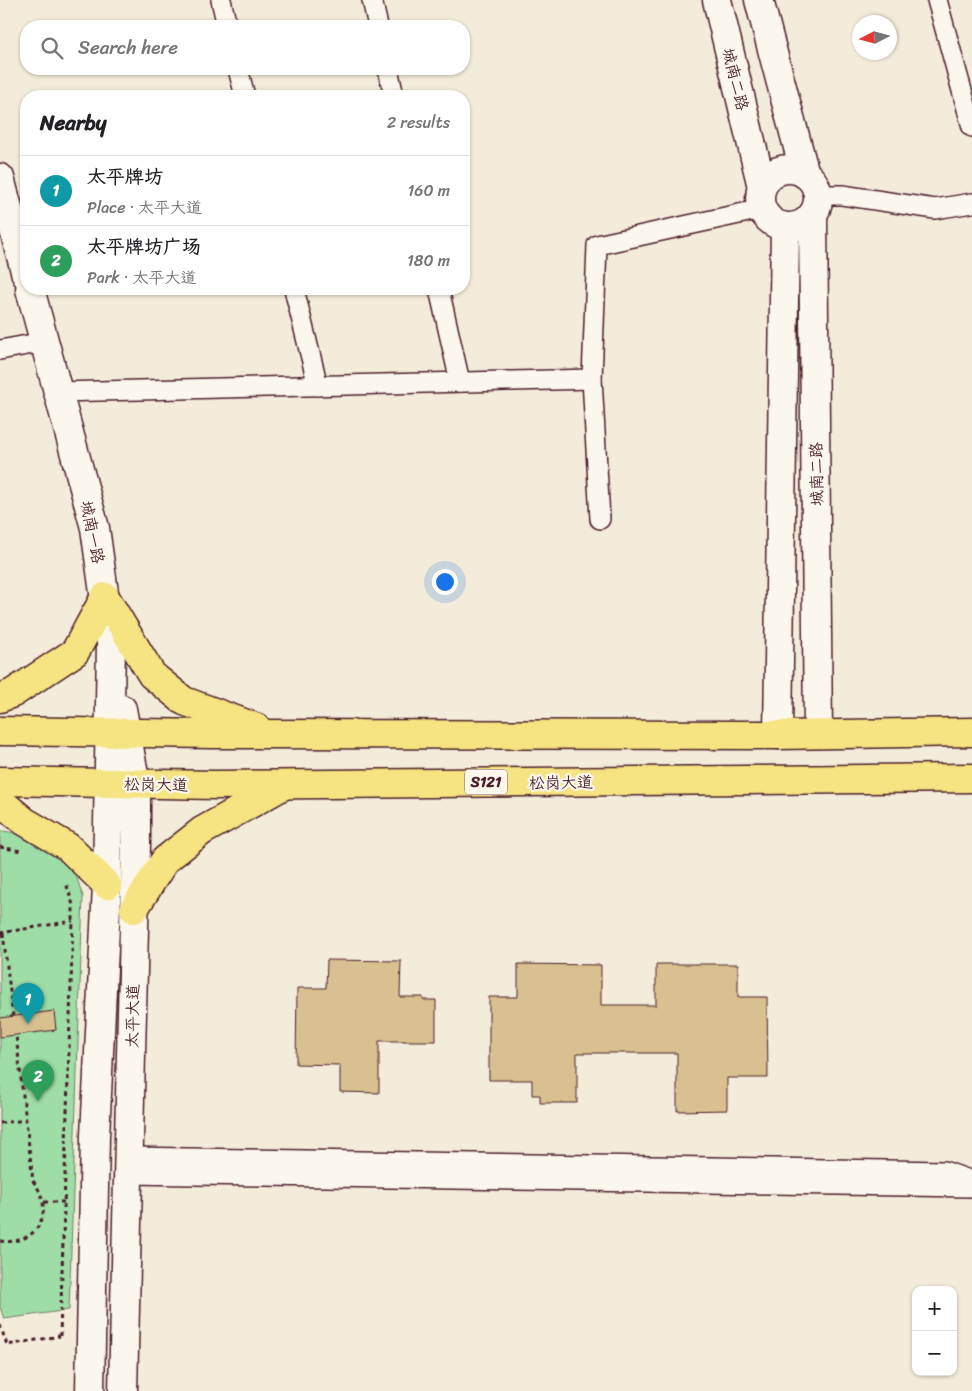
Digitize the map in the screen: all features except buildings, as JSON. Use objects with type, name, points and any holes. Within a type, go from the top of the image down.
[{"type":"main road","points":[[105,597],[152,675],[184,701],[274,734]]},
{"type":"main road","points":[[0,698],[12,693],[75,652],[105,597]]},
{"type":"main road","points":[[0,731],[274,734],[778,735],[972,732]]},
{"type":"main road","name":"松岗大道","points":[[0,781],[136,785],[972,778]]},
{"type":"main road","points":[[134,909],[165,860],[202,831],[286,784]]},
{"type":"main road","points":[[0,801],[24,821],[68,847],[106,885]]},
{"type":"street","points":[[221,0],[226,20]]},
{"type":"street","points":[[372,0],[377,20]]},
{"type":"street","name":"城南二路","points":[[717,0],[762,198]]},
{"type":"street","name":"城南二路","points":[[759,0],[812,194],[818,734]]},
{"type":"street","points":[[937,0],[972,127]]},
{"type":"street","points":[[240,75],[243,90]]},
{"type":"street","points":[[389,75],[393,90]]},
{"type":"street","points":[[796,170],[812,194],[806,222],[795,227],[784,227],[775,224],[762,198],[768,178],[776,172],[796,170]]},
{"type":"street","points":[[0,178],[20,253]]},
{"type":"street","points":[[812,194],[842,195],[935,209],[972,204]]},
{"type":"street","points":[[600,519],[592,379],[598,245],[762,198]]},
{"type":"street","name":"城南二路","points":[[778,735],[784,227]]},
{"type":"street","name":"城南一路","points":[[32,295],[95,528],[111,643]]},
{"type":"street","points":[[295,295],[318,386]]},
{"type":"street","points":[[440,295],[460,382]]},
{"type":"street","points":[[0,350],[44,342]]},
{"type":"street","points":[[58,392],[592,379]]},
{"type":"street","name":"太平大道","points":[[111,643],[118,732],[136,785],[122,1391]]},
{"type":"street","points":[[90,1391],[94,1136],[106,885],[108,783],[118,732]]},
{"type":"street","points":[[128,1165],[944,1171],[972,1181]]},
{"type":"street","points":[[128,1165],[972,1188]]},
{"type":"path","points":[[60,1336],[73,920],[73,905],[66,883],[61,878]]},
{"type":"path","points":[[13,1016],[1,933],[73,920]]},
{"type":"path","points":[[0,1241],[21,1240],[31,1234],[41,1220],[44,1202],[41,1190],[33,1181],[16,1035]]},
{"type":"path","points":[[0,1123],[26,1120]]},
{"type":"path","points":[[44,1202],[64,1202]]},
{"type":"path","points":[[0,1326],[7,1345],[67,1334]]},
{"type":"green space","points":[[0,831],[29,837],[59,853],[72,867],[83,896],[69,1310],[4,1319],[0,1307]]},
{"type":"place","name":"太平牌坊","points":[[28,1024]]},
{"type":"place","name":"太平牌坊广场","points":[[38,1101]]}]
